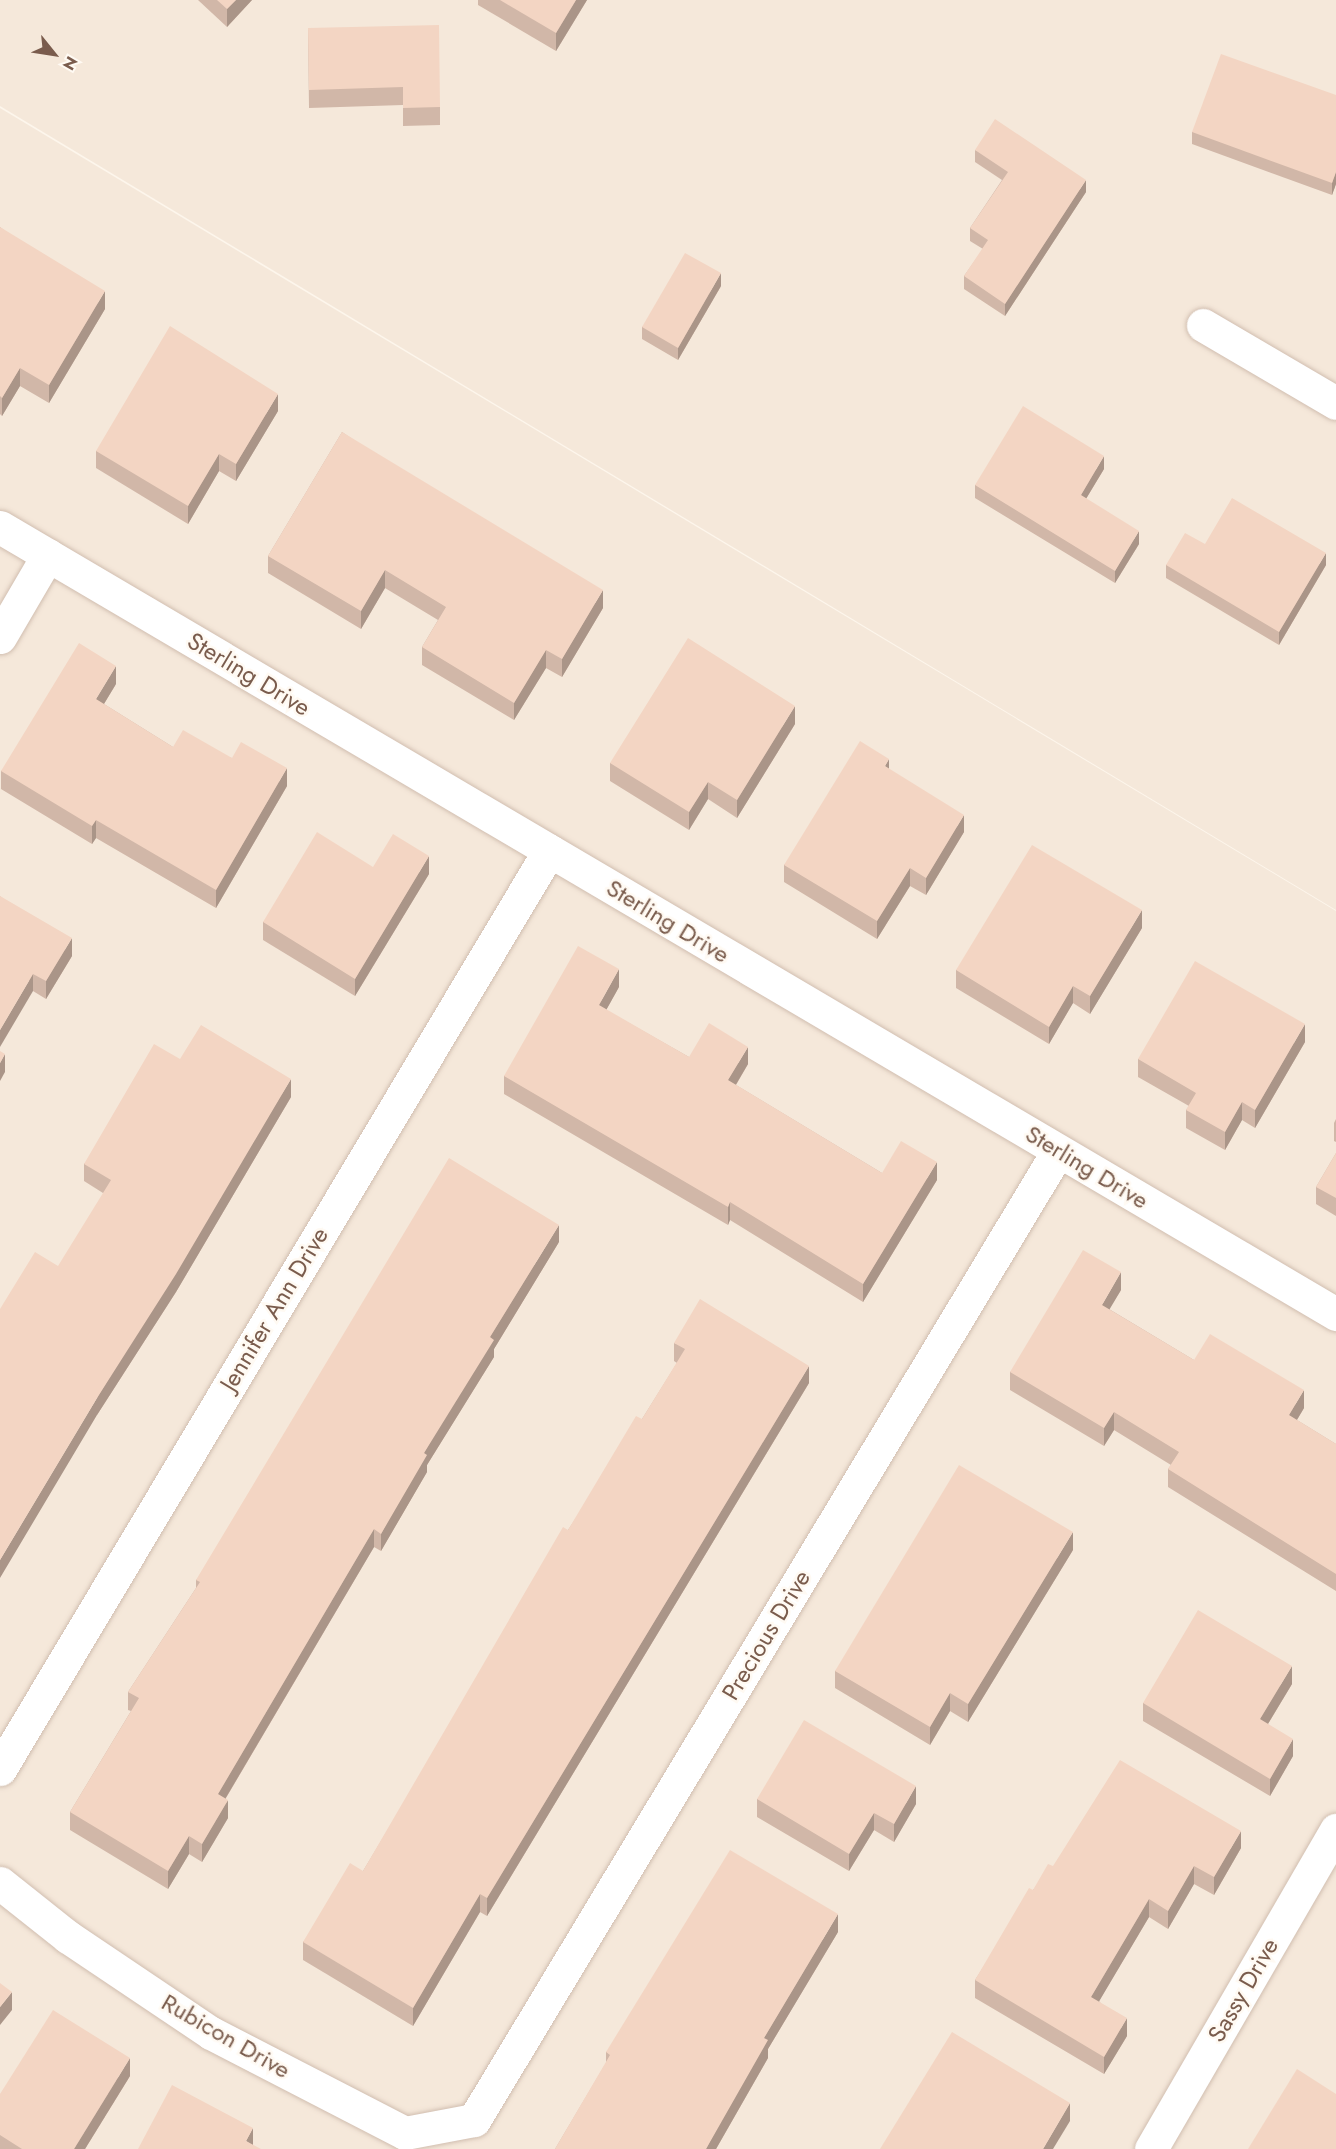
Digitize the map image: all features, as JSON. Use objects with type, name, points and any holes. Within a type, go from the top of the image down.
[{"type":"street","points":[[1203,326],[1336,402]]},
{"type":"street","name":"Sterling Drive","points":[[0,527],[1336,1314]]},
{"type":"street","points":[[0,637],[48,555]]},
{"type":"street","name":"Jennifer Ann Drive","points":[[0,1769],[549,851]]},
{"type":"street","name":"Precious Drive","points":[[474,2120],[1058,1150]]},
{"type":"street","name":"Sassy Drive","points":[[1151,2149],[1336,1830]]},
{"type":"street","name":"Rubicon Drive","points":[[0,1883],[68,1937],[212,2033],[405,2133],[474,2120]]},
{"type":"shaded area","points":[[0,0],[1336,0],[1336,910],[0,106]]},
{"type":"shaded area","points":[[0,108],[1336,911],[1336,2149],[0,2149]]},
{"type":"building","points":[[217,0],[236,0],[227,9]]},
{"type":"building","points":[[500,0],[576,0],[556,33]]},
{"type":"building","points":[[439,25],[440,107],[403,108],[403,87],[309,90],[308,28]]},
{"type":"building","points":[[1221,54],[1336,95],[1336,172],[1332,183],[1192,132]]},
{"type":"building","points":[[995,119],[1086,180],[1005,304],[964,276],[988,240],[970,228],[1008,172],[975,150]]},
{"type":"building","points":[[0,227],[105,291],[49,385],[20,368],[2,398],[0,396]]},
{"type":"building","points":[[685,253],[721,273],[678,348],[642,327]]},
{"type":"building","points":[[170,326],[278,394],[236,464],[219,454],[188,506],[96,451]]},
{"type":"building","points":[[1023,406],[1104,456],[1081,495],[1139,531],[1115,571],[975,485]]},
{"type":"building","points":[[342,432],[603,590],[562,659],[546,650],[514,703],[422,647],[446,607],[385,570],[361,611],[268,556]]},
{"type":"building","points":[[1232,498],[1326,553],[1279,632],[1166,565],[1185,533],[1205,544]]},
{"type":"building","points":[[688,638],[795,706],[737,800],[708,782],[689,812],[610,763]]},
{"type":"building","points":[[79,643],[116,666],[96,699],[173,747],[183,730],[232,758],[241,742],[287,768],[216,890],[96,820],[92,826],[1,771]]},
{"type":"building","points":[[860,741],[889,759],[885,766],[964,815],[926,878],[910,868],[877,921],[784,865]]},
{"type":"building","points":[[317,832],[373,867],[393,834],[429,856],[355,979],[263,922]]},
{"type":"building","points":[[1032,845],[1142,910],[1090,996],[1073,986],[1049,1027],[956,970]]},
{"type":"building","points":[[0,896],[72,938],[46,981],[33,974],[0,1030]]},
{"type":"building","points":[[578,946],[619,969],[599,1005],[689,1057],[709,1023],[748,1047],[728,1080],[882,1173],[901,1141],[937,1162],[863,1284],[730,1202],[728,1207],[504,1076]]},
{"type":"building","points":[[1195,961],[1305,1024],[1255,1110],[1242,1102],[1225,1132],[1186,1110],[1196,1093],[1138,1059]]},
{"type":"building","points":[[201,1025],[291,1079],[176,1274],[97,1398],[0,1560],[0,1309],[35,1252],[58,1266],[111,1180],[84,1164],[154,1044],[180,1059]]},
{"type":"building","points":[[0,1051],[5,1054],[0,1063]]},
{"type":"building","points":[[1336,1153],[1336,1198],[1316,1187]]},
{"type":"building","points":[[449,1158],[559,1225],[490,1337],[494,1340],[424,1453],[427,1455],[381,1534],[374,1529],[218,1794],[228,1800],[202,1844],[189,1836],[168,1871],[70,1812],[139,1698],[128,1692],[200,1582],[196,1580]]},
{"type":"building","points":[[1083,1250],[1121,1272],[1102,1305],[1194,1360],[1210,1334],[1304,1390],[1289,1415],[1336,1444],[1336,1574],[1168,1469],[1179,1452],[1114,1412],[1104,1428],[1010,1372]]},
{"type":"building","points":[[700,1299],[809,1366],[487,1898],[480,1894],[413,2008],[303,1942],[350,1863],[363,1871],[563,1527],[568,1530],[636,1416],[642,1419],[685,1349],[674,1343]]},
{"type":"building","points":[[959,1465],[1073,1532],[968,1704],[950,1693],[930,1727],[835,1671]]},
{"type":"building","points":[[1198,1610],[1292,1666],[1260,1719],[1293,1739],[1270,1779],[1143,1703]]},
{"type":"building","points":[[804,1720],[916,1786],[894,1824],[874,1813],[849,1854],[757,1799]]},
{"type":"building","points":[[1120,1760],[1241,1831],[1214,1877],[1194,1866],[1168,1911],[1149,1899],[1091,1997],[1127,2018],[1104,2057],[975,1980],[1029,1888],[1033,1890],[1048,1864],[1053,1866]]},
{"type":"building","points":[[730,1850],[838,1914],[764,2038],[768,2040],[706,2149],[555,2149],[610,2055],[606,2052]]},
{"type":"building","points":[[0,1983],[12,1992],[0,2007]]},
{"type":"building","points":[[53,2010],[130,2058],[74,2149],[22,2149],[0,2135],[0,2094]]},
{"type":"building","points":[[952,2032],[1070,2103],[1043,2149],[880,2149]]},
{"type":"building","points":[[1297,2069],[1336,2094],[1336,2149],[1248,2149]]},
{"type":"building","points":[[172,2085],[253,2128],[246,2141],[261,2149],[138,2149]]}]
